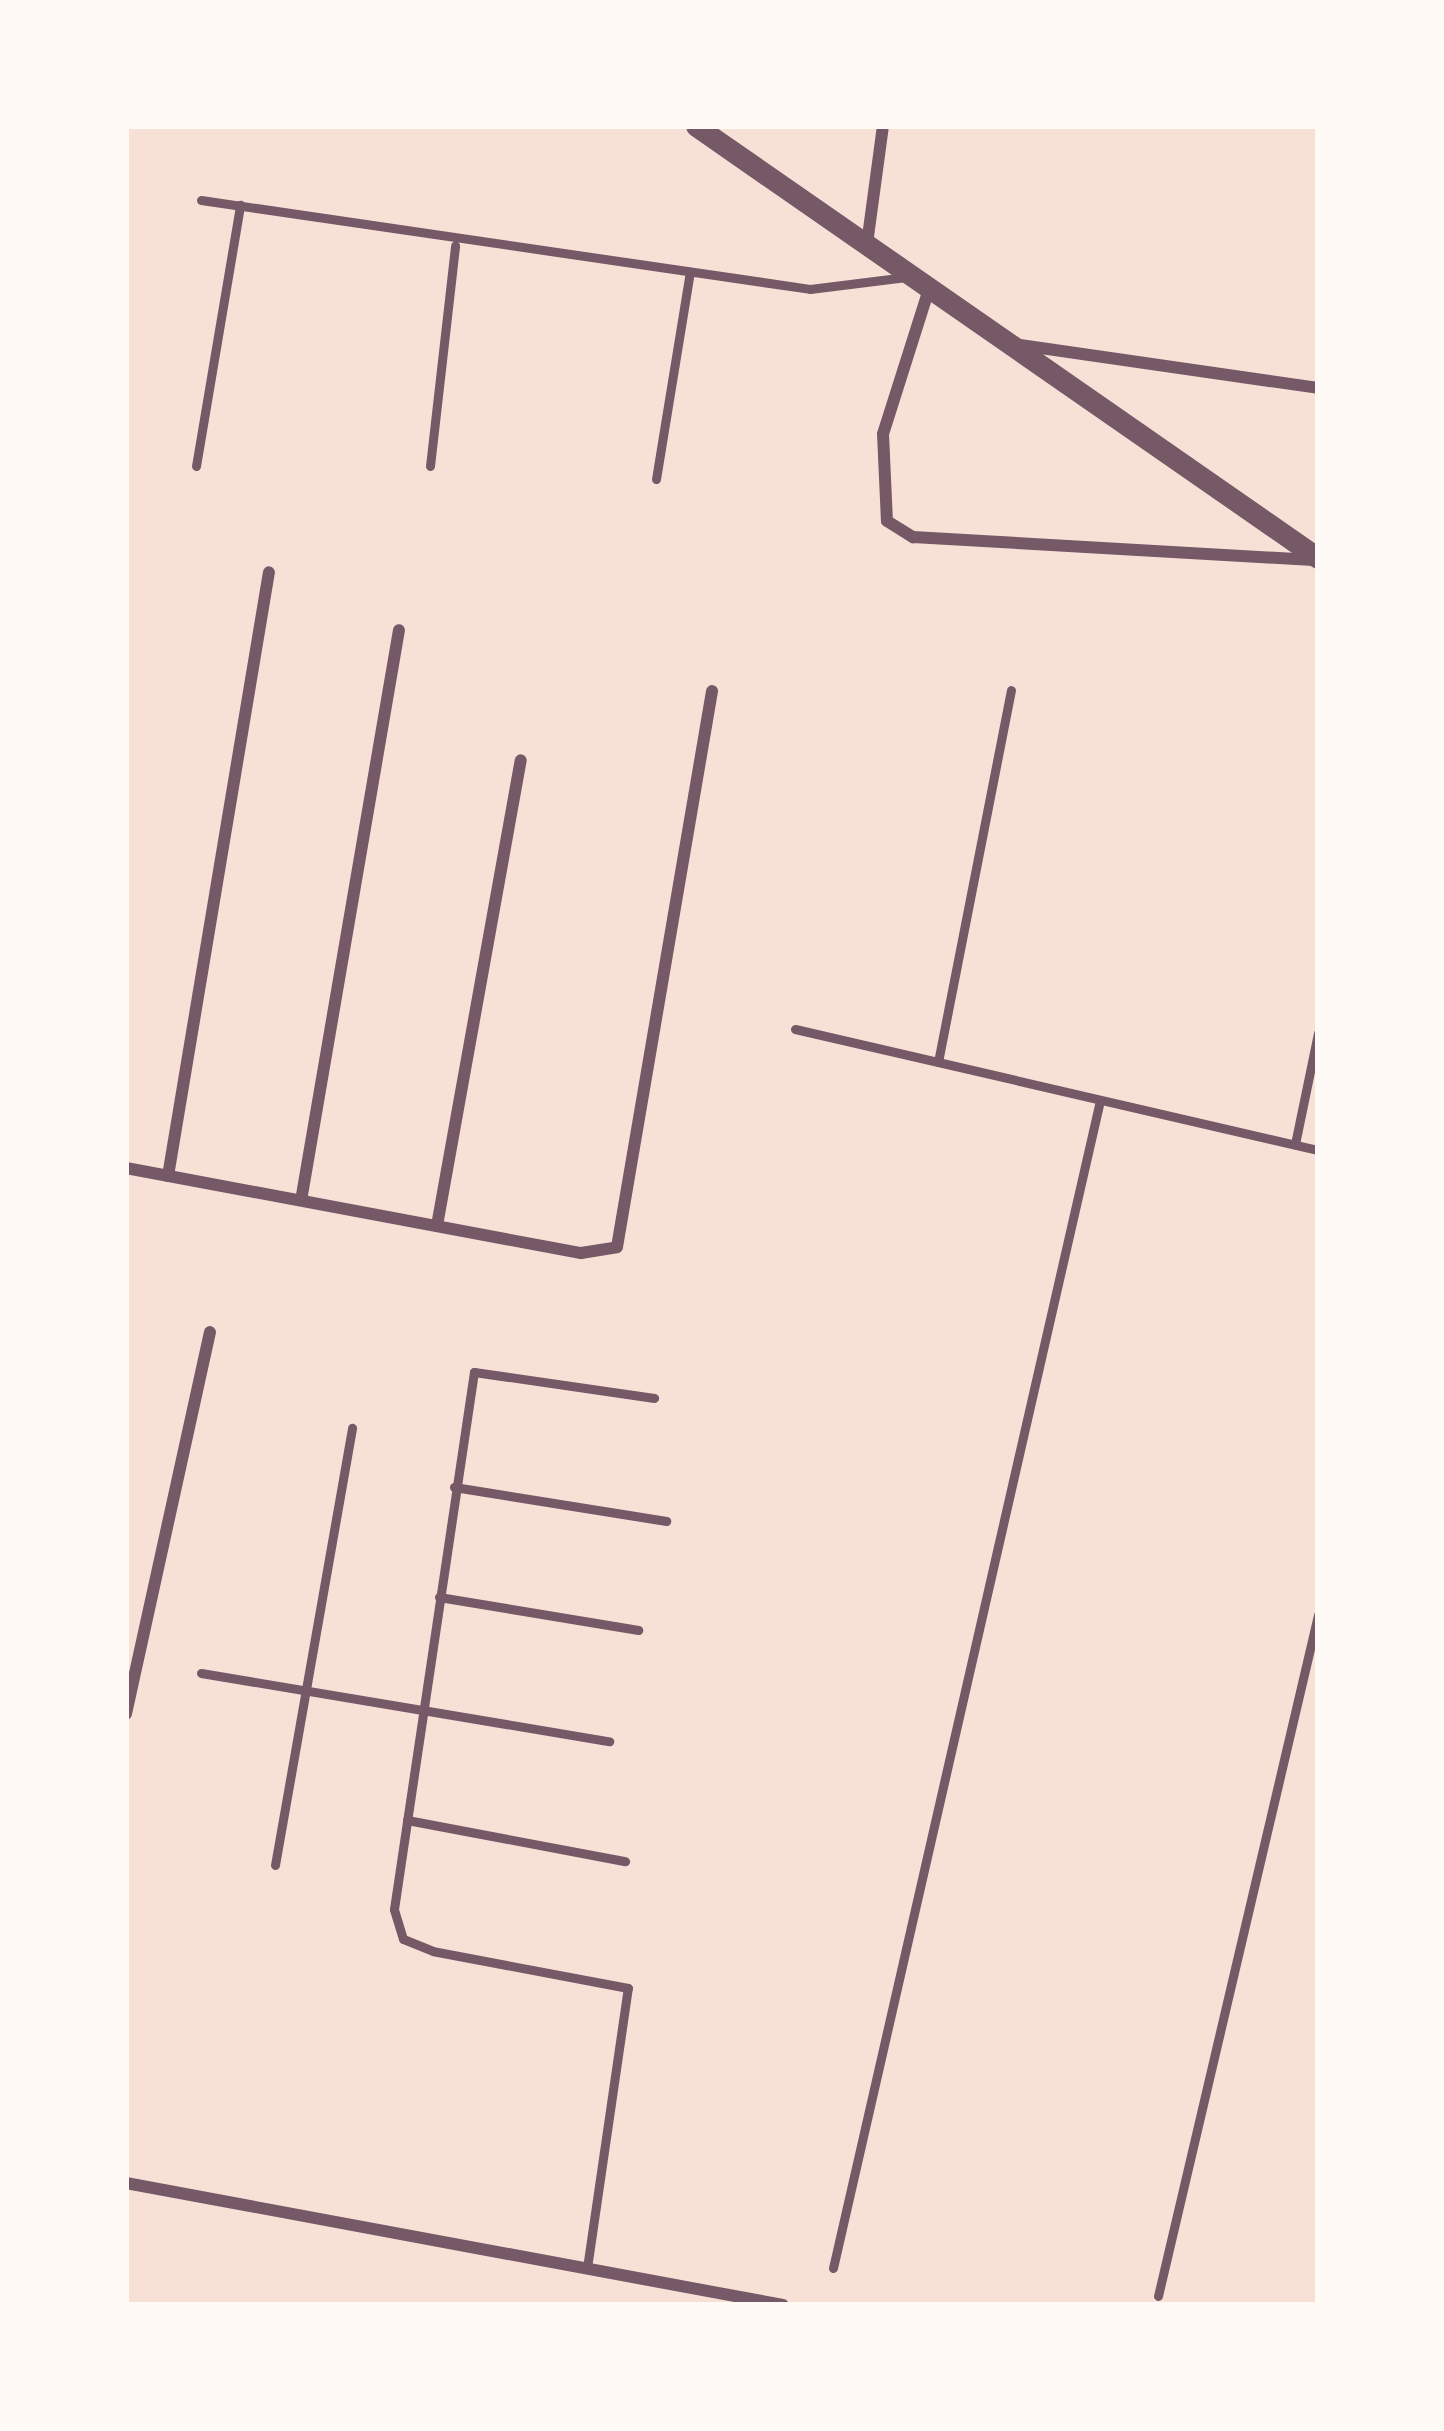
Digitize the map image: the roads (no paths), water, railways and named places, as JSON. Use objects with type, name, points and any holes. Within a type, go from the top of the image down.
[{"type":"street","points":[[696,126],[920,283],[1018,345],[1318,559]]},
{"type":"street","points":[[867,245],[883,126]]},
{"type":"street","points":[[920,283],[883,434],[887,521],[913,538],[1318,559]]},
{"type":"street","points":[[1018,345],[1318,388]]},
{"type":"street","points":[[168,1176],[269,572]]},
{"type":"street","points":[[302,1195],[399,630]]},
{"type":"street","points":[[126,1168],[438,1220],[581,1253],[616,1247],[712,691]]},
{"type":"street","points":[[438,1220],[521,760]]},
{"type":"street","points":[[126,1714],[210,1332]]},
{"type":"street","points":[[126,2183],[783,2305]]},
{"type":"lane","points":[[201,200],[455,245],[810,289],[920,283]]},
{"type":"lane","points":[[196,466],[240,205]]},
{"type":"lane","points":[[430,466],[455,245]]},
{"type":"lane","points":[[656,479],[690,272]]},
{"type":"lane","points":[[938,1062],[1011,690]]},
{"type":"lane","points":[[795,1029],[1318,1150]]},
{"type":"lane","points":[[1295,1144],[1318,1033]]},
{"type":"lane","points":[[833,2268],[1100,1100]]},
{"type":"lane","points":[[587,2268],[628,1988],[403,1939],[394,1910],[474,1372],[654,1398]]},
{"type":"lane","points":[[275,1865],[352,1427]]},
{"type":"lane","points":[[454,1487],[666,1520]]},
{"type":"lane","points":[[439,1597],[638,1630]]},
{"type":"lane","points":[[1158,2296],[1318,1615]]},
{"type":"lane","points":[[201,1673],[609,1741]]},
{"type":"lane","points":[[407,1820],[625,1861]]}]
